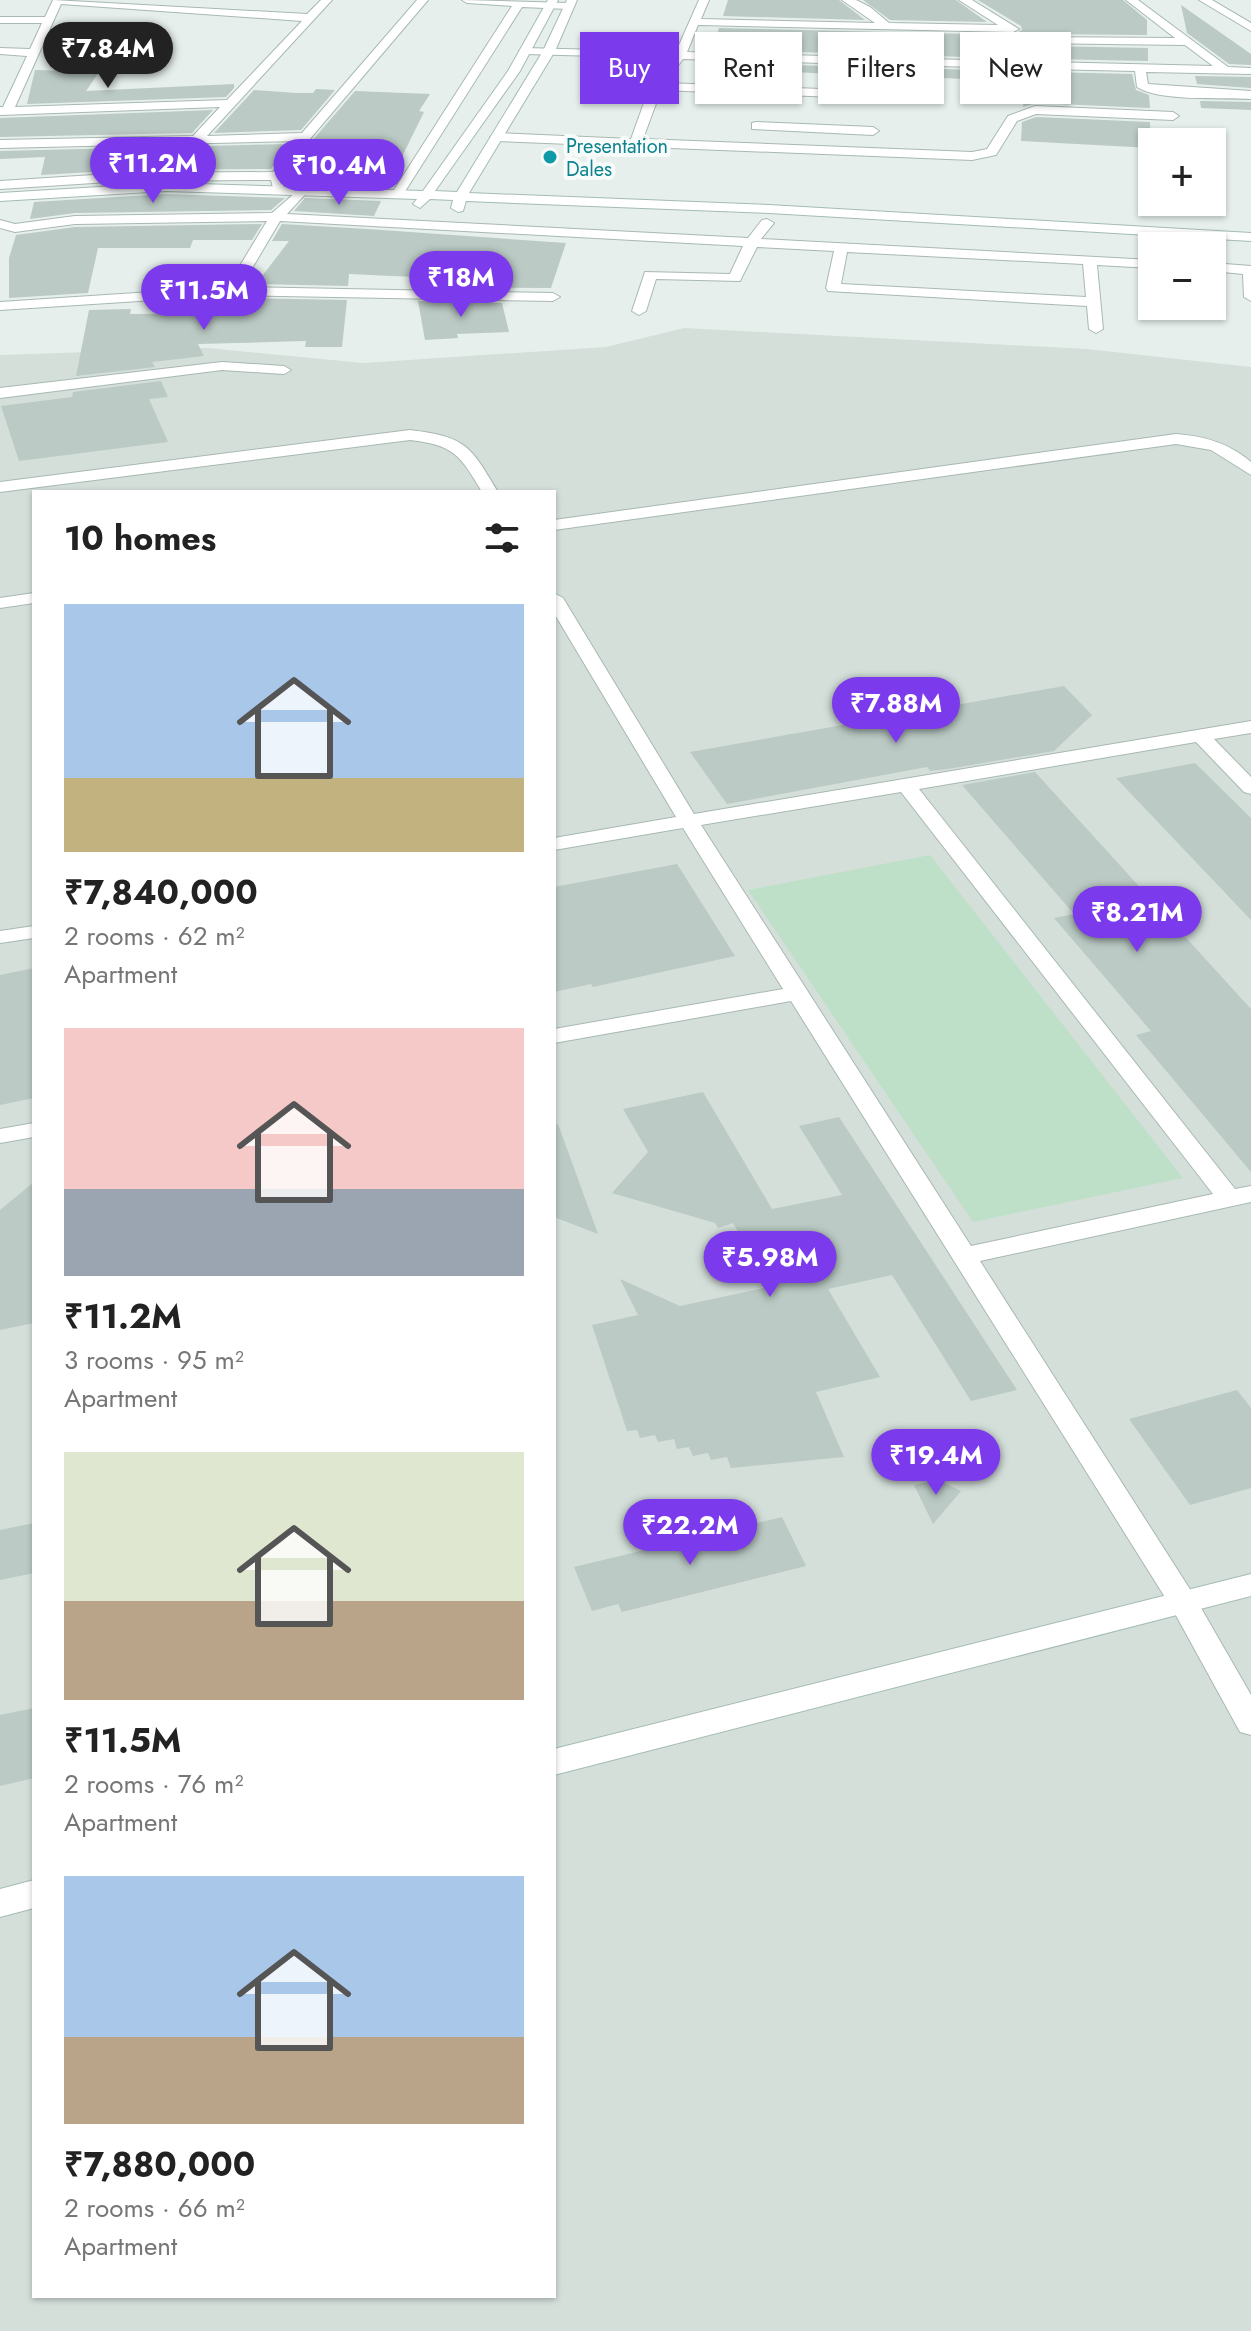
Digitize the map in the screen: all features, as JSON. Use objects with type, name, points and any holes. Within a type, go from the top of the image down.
[{"type":"street","points":[[231,103],[4,110],[58,0],[311,18]]},
{"type":"street","points":[[198,138],[327,0]]},
{"type":"street","points":[[278,183],[305,137],[423,0]]},
{"type":"street","points":[[460,202],[549,51],[570,3],[467,0]]},
{"type":"street","points":[[680,55],[704,0]]},
{"type":"street","points":[[847,0],[866,9],[886,26]]},
{"type":"street","points":[[964,0],[1017,32]]},
{"type":"street","points":[[1131,0],[1225,70]]},
{"type":"street","points":[[1204,0],[1251,28]]},
{"type":"street","points":[[421,200],[514,71],[551,2]]},
{"type":"street","points":[[398,193],[519,3]]},
{"type":"street","points":[[0,20],[49,20]]},
{"type":"street","points":[[696,22],[1013,29]]},
{"type":"street","points":[[1071,41],[1189,42]]},
{"type":"street","points":[[0,51],[34,53]]},
{"type":"street","points":[[525,51],[818,58]]},
{"type":"street","points":[[1071,66],[1251,71]]},
{"type":"street","points":[[1140,68],[1143,87],[1173,92],[1251,95]]},
{"type":"street","points":[[679,91],[873,131]]},
{"type":"street","points":[[635,144],[649,104]]},
{"type":"street","points":[[762,108],[823,104]]},
{"type":"street","points":[[748,148],[762,108]]},
{"type":"street","points":[[496,137],[972,156],[992,152],[1012,119],[1035,110],[1173,116]]},
{"type":"street","points":[[0,144],[305,137]]},
{"type":"street","points":[[0,185],[125,177],[278,183],[299,195],[460,202],[1138,244]]},
{"type":"street","points":[[0,197],[278,183]]},
{"type":"street","points":[[0,208],[127,199],[398,193],[421,200]]},
{"type":"street","points":[[232,291],[276,217],[299,195]]},
{"type":"street","points":[[460,202],[785,209],[1251,237]]},
{"type":"street","points":[[0,224],[15,228],[75,220],[276,217],[842,245],[992,276],[1094,302]]},
{"type":"street","points":[[639,311],[650,275],[735,278],[752,242],[767,223]]},
{"type":"street","points":[[842,245],[832,293],[992,276],[1090,260],[1138,263]]},
{"type":"street","points":[[1226,249],[1251,251]]},
{"type":"street","points":[[1090,260],[1096,329]]},
{"type":"street","points":[[1226,268],[1250,270],[1251,297]]},
{"type":"street","points":[[0,306],[232,291],[553,297]]},
{"type":"street","points":[[0,393],[222,366],[284,370]]},
{"type":"street","points":[[0,487],[410,435],[439,438],[463,447],[489,490]]},
{"type":"street","points":[[556,525],[1176,439],[1199,440],[1219,446],[1236,455],[1251,470]]},
{"type":"street","points":[[0,603],[32,598]]},
{"type":"street","points":[[556,601],[689,822],[1183,1602],[1251,1723]]},
{"type":"street","points":[[556,844],[1251,727]]},
{"type":"street","points":[[1200,735],[1251,788]]},
{"type":"street","points":[[906,785],[1240,1197],[964,1256]]},
{"type":"street","points":[[0,937],[32,932]]},
{"type":"street","points":[[556,1036],[797,993]]},
{"type":"street","points":[[0,1136],[32,1130]]},
{"type":"street","points":[[556,1761],[1251,1585]]},
{"type":"street","points":[[0,1903],[32,1895]]},
{"type":"shaded area","points":[[684,328],[1087,349],[1251,367],[1251,2331],[0,2331],[0,355],[208,348],[363,363],[606,347]]},
{"type":"green space","points":[[930,855],[1183,1178],[973,1222],[748,890]]},
{"type":"building","points":[[728,0],[839,0],[865,20],[723,16]]},
{"type":"building","points":[[863,0],[956,0],[987,22],[890,20]]},
{"type":"building","points":[[978,0],[1123,0],[1147,20],[1147,35],[1018,32],[1022,30],[1021,26]]},
{"type":"building","points":[[1181,5],[1251,54],[1251,65],[1229,64],[1187,33]]},
{"type":"building","points":[[719,28],[887,32],[818,32],[818,53],[802,52],[802,32],[718,32]]},
{"type":"building","points":[[944,33],[960,34],[960,57],[944,56]]},
{"type":"building","points":[[1071,47],[1148,48],[1148,61],[1071,59]]},
{"type":"building","points":[[802,65],[818,66],[818,73],[802,73]]},
{"type":"building","points":[[944,69],[960,70],[960,79],[944,78]]},
{"type":"building","points":[[35,70],[99,72],[86,91],[234,84],[234,88],[226,97],[27,104]]},
{"type":"building","points":[[1071,73],[1132,74],[1136,90],[1149,95],[1150,108],[1058,104],[1071,104]]},
{"type":"building","points":[[1195,76],[1251,77],[1251,88],[1197,84]]},
{"type":"building","points":[[316,89],[335,90],[301,130],[214,133],[254,90],[313,93]]},
{"type":"building","points":[[355,91],[430,94],[419,111],[424,112],[387,187],[286,184],[286,177],[311,142]]},
{"type":"building","points":[[1200,101],[1251,102],[1251,110],[1201,108]]},
{"type":"building","points":[[213,110],[192,133],[0,137],[0,118]]},
{"type":"building","points":[[1036,117],[1150,122],[1150,128],[1138,128],[1138,147],[1021,141],[1022,122]]},
{"type":"building","points":[[290,144],[271,169],[125,170],[41,175],[45,157],[0,159],[0,151]]},
{"type":"building","points":[[166,194],[285,198],[271,210],[75,213],[30,219],[34,202]]},
{"type":"building","points":[[305,198],[381,201],[374,216],[294,211]]},
{"type":"building","points":[[262,224],[252,240],[193,240],[190,248],[98,248],[88,293],[9,298],[9,258],[16,235],[75,227]]},
{"type":"building","points":[[282,224],[566,243],[551,288],[416,287],[414,277],[349,274],[348,286],[256,284],[289,241],[272,241]]},
{"type":"building","points":[[245,298],[347,300],[342,347],[305,347],[306,341],[198,344],[204,356],[152,362],[155,367],[76,376],[89,310],[131,309],[130,314],[234,313]]},
{"type":"building","points":[[418,301],[502,303],[509,332],[457,334],[458,338],[425,340]]},
{"type":"building","points":[[161,381],[168,397],[149,399],[168,442],[19,461],[1,406],[72,397],[73,392]]},
{"type":"building","points":[[1064,686],[1092,715],[1054,751],[948,769],[930,771],[927,767],[727,804],[690,752]]},
{"type":"building","points":[[1195,763],[1251,818],[1251,920],[1116,778]]},
{"type":"building","points":[[1035,772],[1251,1009],[1251,1172],[1136,1035],[1151,1031],[1054,918],[1074,914],[962,785]]},
{"type":"building","points":[[677,864],[735,956],[593,987],[591,984],[556,992],[556,887]]},
{"type":"building","points":[[32,968],[32,1098],[0,1105],[0,975]]},
{"type":"building","points":[[703,1092],[772,1209],[842,1195],[799,1126],[839,1117],[1017,1390],[971,1401],[892,1275],[828,1289],[880,1377],[816,1392],[844,1457],[731,1468],[727,1457],[711,1460],[708,1453],[693,1456],[689,1447],[677,1449],[674,1439],[658,1442],[655,1435],[640,1438],[637,1430],[627,1431],[592,1325],[638,1315],[620,1279],[680,1306],[769,1287],[733,1223],[718,1228],[715,1223],[612,1193],[648,1152],[623,1109]]},
{"type":"building","points":[[558,1124],[598,1234],[556,1218]]},
{"type":"building","points":[[32,1184],[32,1323],[0,1330],[0,1210]]},
{"type":"building","points":[[1237,1390],[1251,1408],[1251,1488],[1190,1505],[1129,1419]]},
{"type":"building","points":[[938,1480],[961,1491],[933,1524],[914,1485]]},
{"type":"building","points":[[782,1517],[806,1566],[622,1612],[618,1604],[592,1611],[574,1567]]},
{"type":"building","points":[[32,1523],[32,1573],[0,1580],[0,1530]]},
{"type":"building","points":[[32,1708],[32,1778],[0,1786],[0,1715]]},
{"type":"place","name":"Presentation Dales","points":[[550,157]]}]
